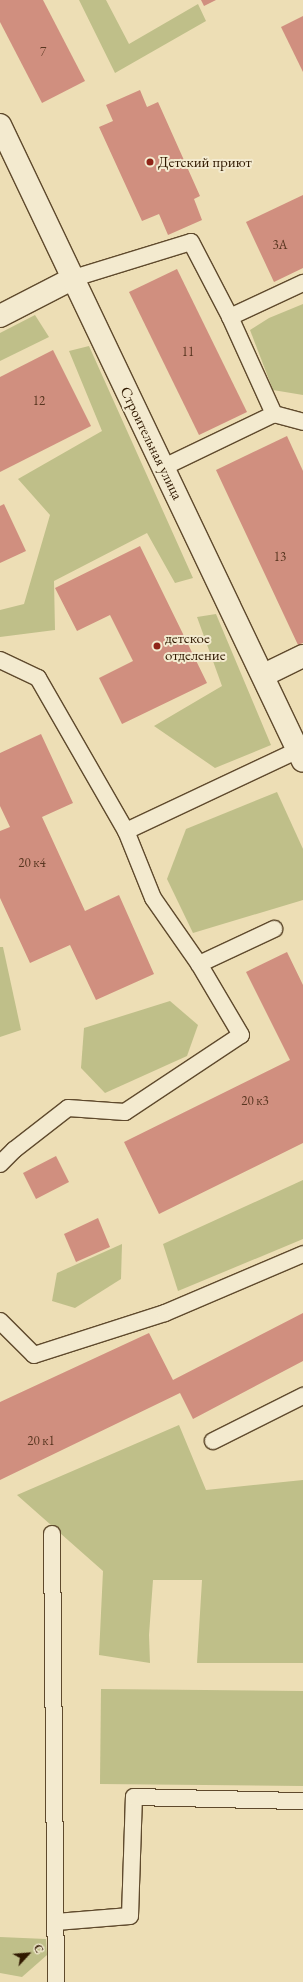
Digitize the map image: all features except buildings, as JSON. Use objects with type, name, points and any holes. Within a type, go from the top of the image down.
[{"type":"street","name":"Строительная улица","points":[[0,126],[301,755]]},
{"type":"street","points":[[0,316],[74,278]]},
{"type":"street","points":[[264,675],[303,656]]},
{"type":"lane","points":[[74,278],[191,242],[230,317],[274,414]]},
{"type":"lane","points":[[230,317],[303,283]]},
{"type":"lane","points":[[164,467],[274,414],[303,422]]},
{"type":"lane","points":[[0,660],[38,678],[126,831],[153,898],[198,964],[241,1035],[125,1112],[68,1108],[14,1150],[0,1164]]},
{"type":"lane","points":[[126,831],[301,755]]},
{"type":"lane","points":[[198,964],[274,929]]},
{"type":"lane","points":[[0,1321],[34,1355],[165,1313],[303,1254]]},
{"type":"lane","points":[[213,1441],[303,1396]]},
{"type":"lane","points":[[52,1534],[56,1982]]},
{"type":"lane","points":[[56,1922],[130,1916],[134,1797],[303,1801]]},
{"type":"green space","points":[[79,0],[106,0],[129,44],[198,4],[206,21],[115,73]]},
{"type":"green space","points":[[303,304],[303,395],[273,390],[250,330],[269,318]]},
{"type":"green space","points":[[35,315],[49,337],[0,361],[0,333]]},
{"type":"green space","points":[[89,346],[193,578],[175,583],[147,533],[54,581],[55,630],[0,637],[0,610],[24,604],[50,515],[18,479],[102,431],[69,351]]},
{"type":"green space","points":[[216,614],[271,745],[215,768],[154,726],[222,686],[197,617]]},
{"type":"green space","points":[[277,792],[303,849],[303,900],[193,933],[167,879],[186,829]]},
{"type":"green space","points":[[0,947],[3,947],[21,1030],[0,1037]]},
{"type":"green space","points":[[170,1001],[198,1025],[187,1056],[105,1093],[81,1068],[84,1028]]},
{"type":"green space","points":[[303,1180],[303,1239],[178,1291],[163,1244]]},
{"type":"green space","points":[[122,1244],[121,1279],[75,1308],[52,1301],[57,1273]]},
{"type":"green space","points":[[179,1425],[206,1490],[303,1480],[303,1663],[197,1663],[202,1580],[153,1580],[149,1635],[150,1663],[99,1655],[103,1571],[17,1495]]},
{"type":"green space","points":[[101,1689],[303,1691],[303,1786],[100,1784]]},
{"type":"green space","points":[[0,1937],[46,1939],[47,1955],[22,1977],[0,1973]]},
{"type":"place","name":"Детский приют","points":[[150,162]]},
{"type":"place","name":"детское отделение","points":[[157,646]]}]
